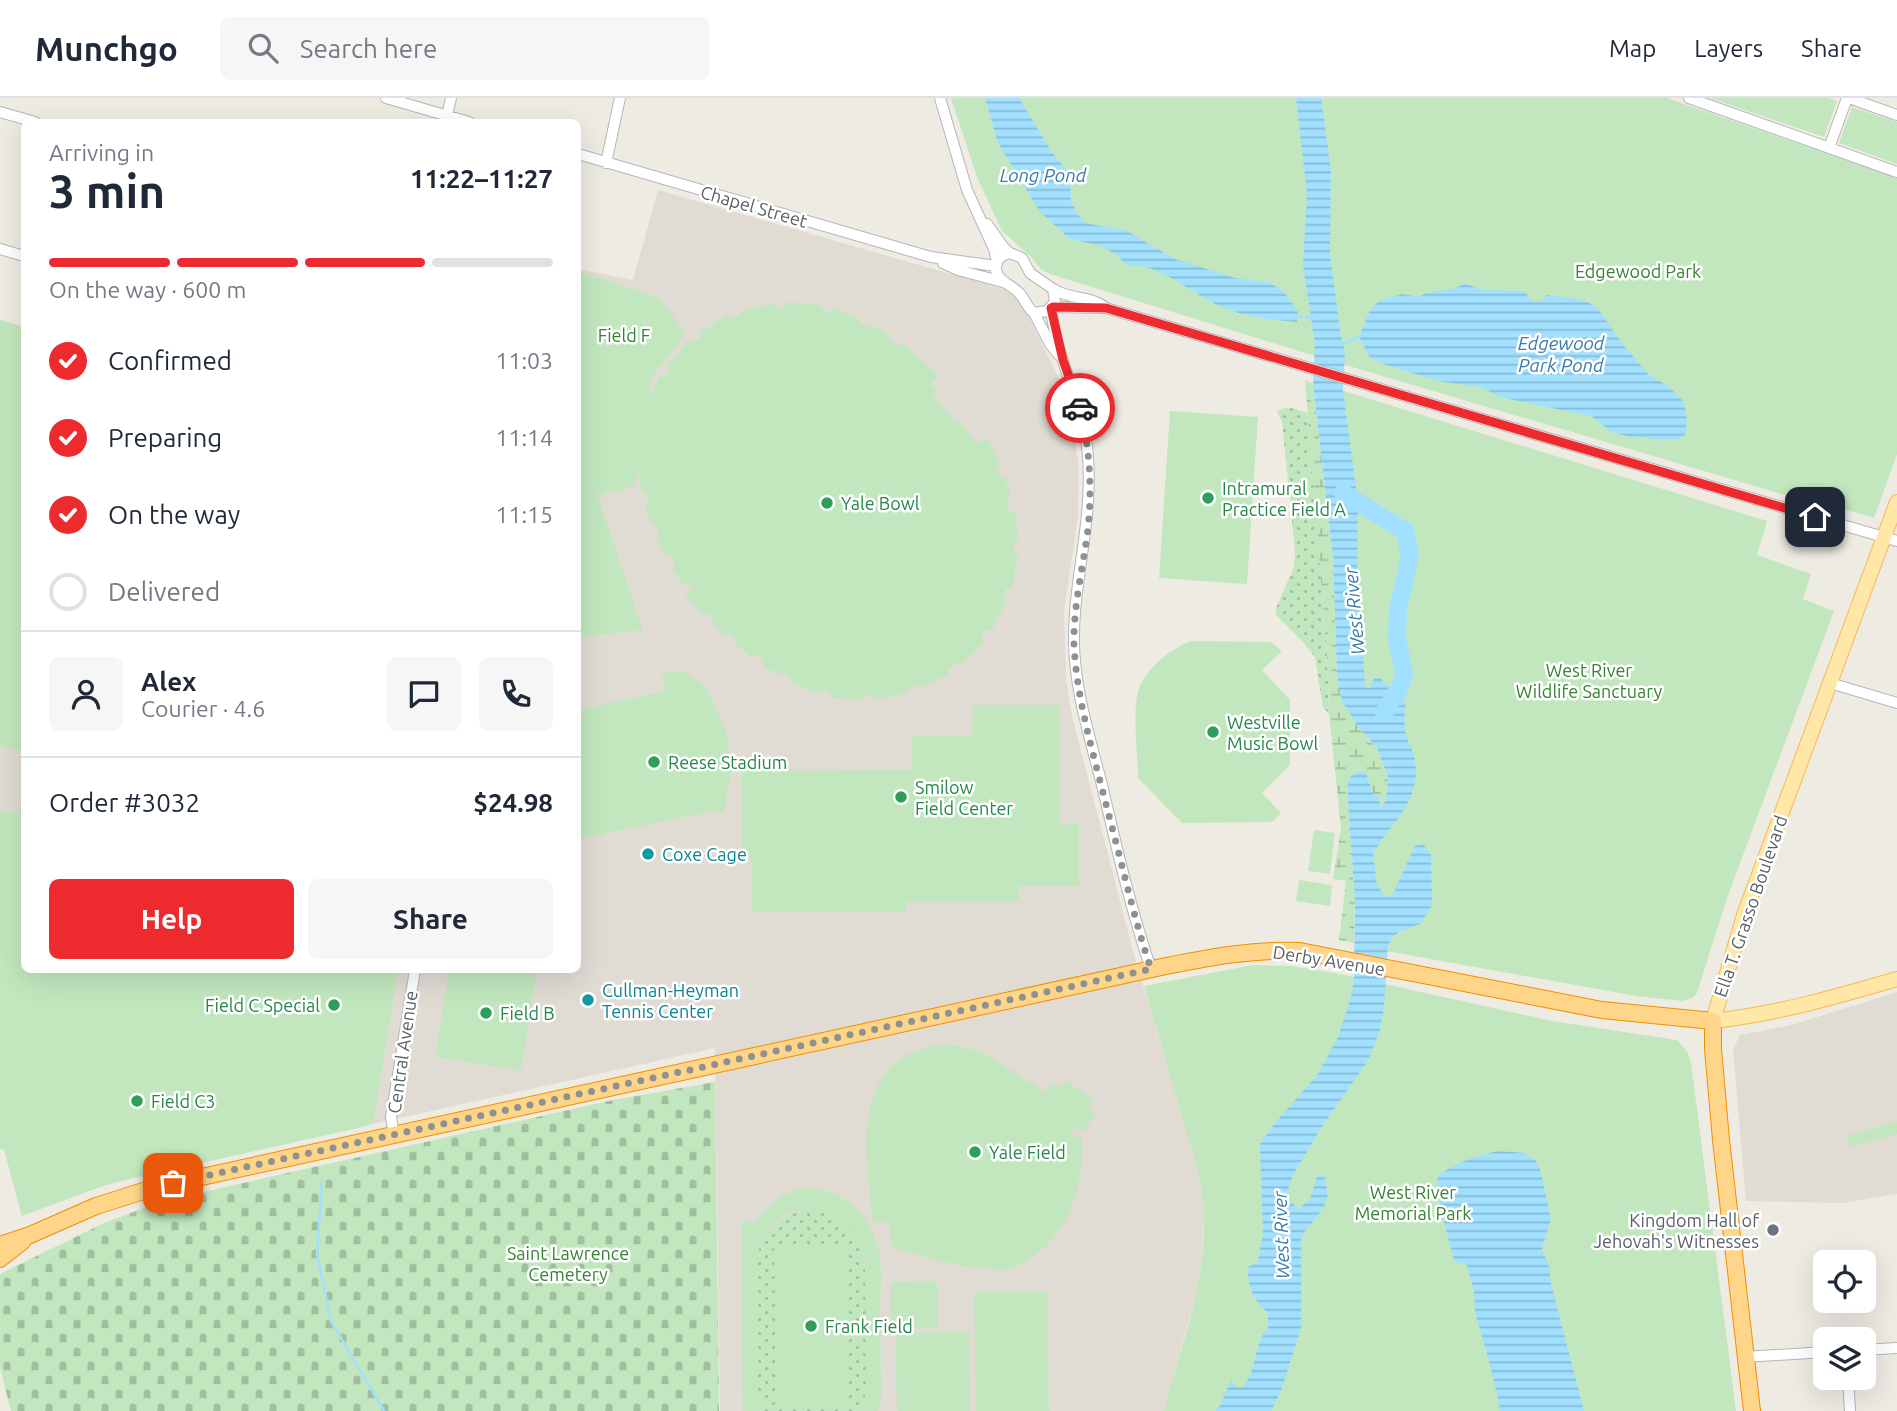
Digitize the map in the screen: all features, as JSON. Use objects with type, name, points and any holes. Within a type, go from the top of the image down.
[{"type":"highway","name":"Derby Avenue","points":[[0,1245],[129,1194],[1219,955],[1264,950],[1300,951],[1602,1010],[1713,1021]]},
{"type":"highway","name":"Ella T. Grasso Boulevard","points":[[1713,1021],[1716,1088],[1752,1411]]},
{"type":"highway","name":"Derby Avenue","points":[[0,1259],[30,1235]]},
{"type":"main road","name":"Ella T. Grasso Boulevard","points":[[1713,1021],[1744,915],[1830,683],[1891,539],[1897,502]]},
{"type":"main road","name":"Derby Avenue","points":[[1713,1021],[1796,1008],[1897,979]]},
{"type":"street","points":[[386,98],[446,119],[451,98]]},
{"type":"street","points":[[606,163],[620,98]]},
{"type":"street","points":[[940,98],[959,163],[997,264]]},
{"type":"street","points":[[1829,148],[1848,98],[1897,115]]},
{"type":"street","points":[[1693,99],[1897,172]]},
{"type":"street","points":[[0,113],[23,119]]},
{"type":"street","name":"Chapel Street","points":[[581,156],[931,257],[958,270],[1003,282]]},
{"type":"street","points":[[976,211],[1004,248],[1022,258],[1030,273],[1062,294],[1096,300],[1106,308]]},
{"type":"street","points":[[0,249],[21,256]]},
{"type":"street","points":[[1010,253],[1000,257],[996,273],[1003,282],[1016,289],[1063,360]]},
{"type":"street","name":"Chapel Street","points":[[931,257],[997,264]]},
{"type":"street","points":[[1053,289],[1056,298],[1052,308],[1063,360],[1086,432],[1090,475],[1087,530],[1074,642],[1078,686],[1087,733],[1151,969]]},
{"type":"street","points":[[1034,313],[1052,308],[1106,308],[1891,539]]},
{"type":"street","points":[[1830,683],[1897,703]]},
{"type":"street","name":"Central Avenue","points":[[394,1135],[391,1117],[415,973]]},
{"type":"street","points":[[1876,1349],[1897,1348]]},
{"type":"street","points":[[1744,1357],[1813,1353]]},
{"type":"street","points":[[1849,1390],[1850,1411]]},
{"type":"shaded area","points":[[658,190],[1010,291],[1028,315],[1061,383],[1070,413],[1079,466],[1078,517],[1064,611],[1066,681],[1072,716],[1134,955],[1203,1194],[1202,1260],[1197,1290],[1164,1411],[720,1411],[715,1048],[134,1177],[87,1191],[22,1216],[4,1149],[0,1149],[0,320],[21,326],[21,973],[581,973],[581,270],[633,280]]},
{"type":"shaded area","points":[[1897,992],[1897,1194],[1843,1203],[1746,1201],[1733,1050],[1740,1035],[1792,1025]]},
{"type":"green space","name":"Edgewood Park","points":[[951,98],[1667,98],[1897,178],[1897,454],[1874,518],[1817,501],[1795,498],[1315,356],[1050,274],[1041,269],[1002,231],[977,177]]},
{"type":"green space","points":[[1710,98],[1828,98],[1837,101],[1824,137]]},
{"type":"green space","points":[[1852,107],[1897,122],[1897,164],[1839,143]]},
{"type":"green space","name":"Yale Bowl","points":[[581,272],[658,297],[686,333],[652,377],[649,398],[660,376],[664,377],[669,370],[667,365],[689,341],[693,344],[701,337],[700,332],[728,315],[731,319],[741,315],[740,311],[773,303],[776,308],[786,307],[787,302],[820,305],[821,309],[831,312],[834,308],[860,319],[860,323],[869,328],[872,325],[890,335],[889,340],[898,346],[902,342],[938,376],[931,384],[937,390],[933,394],[956,423],[960,421],[976,444],[987,438],[1000,465],[996,469],[1000,478],[1005,478],[1011,497],[1006,501],[1009,511],[1015,511],[1018,541],[1013,543],[1013,551],[1018,555],[1012,588],[1006,588],[1004,596],[1007,600],[992,630],[986,630],[981,637],[984,642],[960,665],[956,663],[948,669],[949,674],[921,688],[917,684],[908,688],[908,693],[876,699],[873,694],[864,696],[862,701],[831,697],[829,692],[820,689],[816,693],[791,683],[791,677],[782,672],[778,675],[763,665],[763,660],[755,654],[751,657],[735,644],[737,640],[730,634],[725,635],[711,622],[714,617],[709,612],[704,616],[685,595],[692,589],[687,583],[682,584],[672,568],[676,564],[670,555],[665,555],[656,537],[660,534],[656,524],[651,525],[645,506],[649,504],[646,492],[641,492],[638,469],[635,486],[598,495],[643,630],[581,637]]},
{"type":"green space","points":[[0,320],[21,326],[21,750],[0,747]]},
{"type":"green space","points":[[1305,380],[1313,384],[1333,558],[1337,675],[1359,728],[1377,748],[1388,777],[1386,800],[1381,807],[1365,773],[1358,771],[1350,777],[1347,787],[1355,900],[1354,943],[1339,940],[1346,881],[1333,879],[1341,828],[1329,713],[1327,655]]},
{"type":"green space","name":"West River Wildlife Sanctuary","points":[[1331,387],[1767,521],[1757,555],[1811,574],[1803,599],[1834,611],[1726,901],[1697,993],[1692,998],[1683,1001],[1636,996],[1375,949],[1363,863],[1395,801],[1401,763],[1358,690]]},
{"type":"green space","points":[[1288,407],[1308,413],[1329,713],[1323,708],[1315,657],[1276,615],[1276,608],[1294,567],[1295,552],[1282,422],[1277,411]]},
{"type":"green space","name":"Intramural Practice Field A","points":[[1170,411],[1258,417],[1247,584],[1159,578]]},
{"type":"green space","name":"Westville Music Bowl","points":[[1191,641],[1271,642],[1282,651],[1262,670],[1290,700],[1290,765],[1262,793],[1281,813],[1272,822],[1182,823],[1138,778],[1135,716],[1140,687],[1157,663]]},
{"type":"green space","name":"Reese Stadium","points":[[681,670],[704,685],[715,705],[727,734],[731,773],[724,811],[581,838],[581,709],[665,691],[662,674]]},
{"type":"green space","name":"Smilow Field Center","points":[[973,705],[1060,705],[1060,823],[1079,824],[1079,886],[1019,886],[1019,901],[907,901],[906,911],[752,911],[751,858],[742,857],[742,771],[912,770],[912,736],[972,736]]},
{"type":"green space","points":[[21,801],[21,973],[398,973],[374,1119],[367,1126],[108,1184],[22,1216],[4,1149],[0,1149],[0,810],[19,813]]},
{"type":"green space","points":[[1314,830],[1335,833],[1330,874],[1308,871]]},
{"type":"green space","points":[[1299,880],[1332,885],[1330,906],[1296,901]]},
{"type":"green space","name":"West River Memorial Park","points":[[1253,965],[1290,966],[1335,973],[1552,1021],[1677,1040],[1687,1051],[1691,1063],[1736,1411],[1164,1411],[1191,1316],[1201,1267],[1204,1218],[1196,1166],[1144,986]]},
{"type":"green space","name":"Field B","points":[[449,973],[537,973],[521,1070],[435,1057]]},
{"type":"green space","name":"Yale Field","points":[[947,1044],[982,1052],[1045,1092],[1052,1083],[1060,1088],[1066,1081],[1094,1100],[1088,1109],[1096,1114],[1083,1132],[1076,1127],[1070,1135],[1082,1139],[1082,1156],[1077,1191],[1064,1223],[1042,1250],[1012,1268],[965,1266],[893,1248],[888,1221],[873,1223],[867,1137],[870,1110],[878,1086],[893,1066],[915,1051]]},
{"type":"green space","name":"Saint Lawrence Cemetery","points":[[715,1082],[719,1411],[11,1411],[0,1367],[0,1274],[104,1223],[163,1201],[613,1100]]},
{"type":"green space","points":[[1897,1121],[1897,1134],[1849,1147],[1846,1136]]},
{"type":"green space","points":[[812,1188],[836,1194],[855,1208],[870,1228],[879,1251],[881,1398],[878,1411],[861,1411],[866,1393],[865,1258],[856,1237],[842,1222],[826,1213],[809,1209],[792,1212],[776,1221],[764,1235],[757,1256],[758,1392],[763,1411],[743,1411],[741,1221],[756,1221],[780,1197]]},
{"type":"green space","points":[[813,1209],[844,1222],[857,1237],[862,1249],[866,1288],[866,1393],[861,1411],[763,1411],[758,1392],[757,1256],[764,1237],[777,1223],[793,1214]]},
{"type":"green space","name":"Frank Field","points":[[774,1244],[847,1244],[849,1407],[776,1408]]},
{"type":"green space","points":[[937,1281],[938,1328],[891,1329],[891,1282]]},
{"type":"green space","points":[[1047,1291],[1049,1411],[976,1411],[974,1292]]},
{"type":"green space","points":[[969,1332],[970,1411],[897,1411],[895,1333]]},
{"type":"water","name":"Long Pond","points":[[985,98],[1019,98],[1051,151],[1070,174],[1071,201],[1085,223],[1127,231],[1175,259],[1235,278],[1269,282],[1284,292],[1298,312],[1297,322],[1259,318],[1231,310],[1164,274],[1140,266],[1127,265],[1114,253],[1098,245],[1070,239],[1040,212],[998,143]]},
{"type":"water","name":"West River","points":[[1296,98],[1321,98],[1331,171],[1330,254],[1345,351],[1343,390],[1358,502],[1357,573],[1365,684],[1370,688],[1374,678],[1380,678],[1406,703],[1405,731],[1414,754],[1416,771],[1414,785],[1404,809],[1373,854],[1377,885],[1386,897],[1393,894],[1415,846],[1423,844],[1431,855],[1432,905],[1420,924],[1399,932],[1388,945],[1384,1008],[1380,1030],[1369,1059],[1321,1128],[1293,1175],[1286,1196],[1298,1209],[1310,1199],[1317,1177],[1324,1174],[1328,1194],[1324,1207],[1301,1237],[1301,1328],[1281,1391],[1271,1411],[1215,1411],[1220,1406],[1231,1380],[1236,1387],[1243,1387],[1248,1380],[1260,1342],[1268,1328],[1268,1313],[1252,1292],[1248,1274],[1248,1267],[1258,1262],[1263,1232],[1260,1144],[1318,1074],[1338,1037],[1351,997],[1354,980],[1355,900],[1347,787],[1350,777],[1358,771],[1366,773],[1381,807],[1386,800],[1388,777],[1377,748],[1359,728],[1342,701],[1337,675],[1333,558],[1313,384],[1315,344],[1303,265],[1307,193]]},
{"type":"water","name":"Edgewood Park Pond","points":[[1465,283],[1481,290],[1525,291],[1531,300],[1537,302],[1547,295],[1579,299],[1596,306],[1649,375],[1668,386],[1684,402],[1687,421],[1685,435],[1675,440],[1630,437],[1612,432],[1591,416],[1500,397],[1481,387],[1443,382],[1370,358],[1359,337],[1370,310],[1379,301],[1402,294],[1419,297]]},
{"type":"water","points":[[1498,1151],[1524,1153],[1535,1160],[1540,1169],[1551,1219],[1542,1249],[1550,1269],[1550,1280],[1584,1411],[1500,1411],[1476,1317],[1474,1292],[1467,1265],[1454,1261],[1436,1190],[1438,1175],[1467,1160]]},
{"type":"waterway","points":[[1295,316],[1313,318]]},
{"type":"waterway","points":[[1342,344],[1359,337]]},
{"type":"waterway","points":[[1343,493],[1405,531],[1410,556],[1398,608],[1397,639],[1404,674],[1401,685],[1384,713]]},
{"type":"waterway","points":[[322,1182],[317,1254],[331,1321],[384,1411]]},
{"type":"way so far","points":[[173,1183],[1151,969],[1087,733],[1078,686],[1074,642],[1087,530],[1090,475],[1086,432],[1080,408]]},
{"type":"place","name":"Intramural Practice Field A","points":[[1208,498]]},
{"type":"place","name":"Yale Bowl","points":[[827,503]]},
{"type":"place","name":"Westville Music Bowl","points":[[1213,732]]},
{"type":"place","name":"Reese Stadium","points":[[654,762]]},
{"type":"place","name":"Smilow Field Center","points":[[901,797]]},
{"type":"place","name":"Coxe Cage","points":[[648,854]]},
{"type":"place","name":"Cullman-Heyman Tennis Center","points":[[588,1000]]},
{"type":"place","name":"Field C Special","points":[[334,1005]]},
{"type":"place","name":"Field B","points":[[486,1013]]},
{"type":"place","name":"Field C3","points":[[137,1101]]},
{"type":"place","name":"Yale Field","points":[[975,1152]]},
{"type":"place","name":"Kingdom Hall of Jehovah's Witnesses","points":[[1773,1230]]},
{"type":"place","name":"Frank Field","points":[[811,1326]]},
{"type":"route","points":[[1080,408],[1054,327],[1053,307],[1106,308],[1815,517]]},
{"type":"park label","name":"Field F","points":[[624,335]]}]
